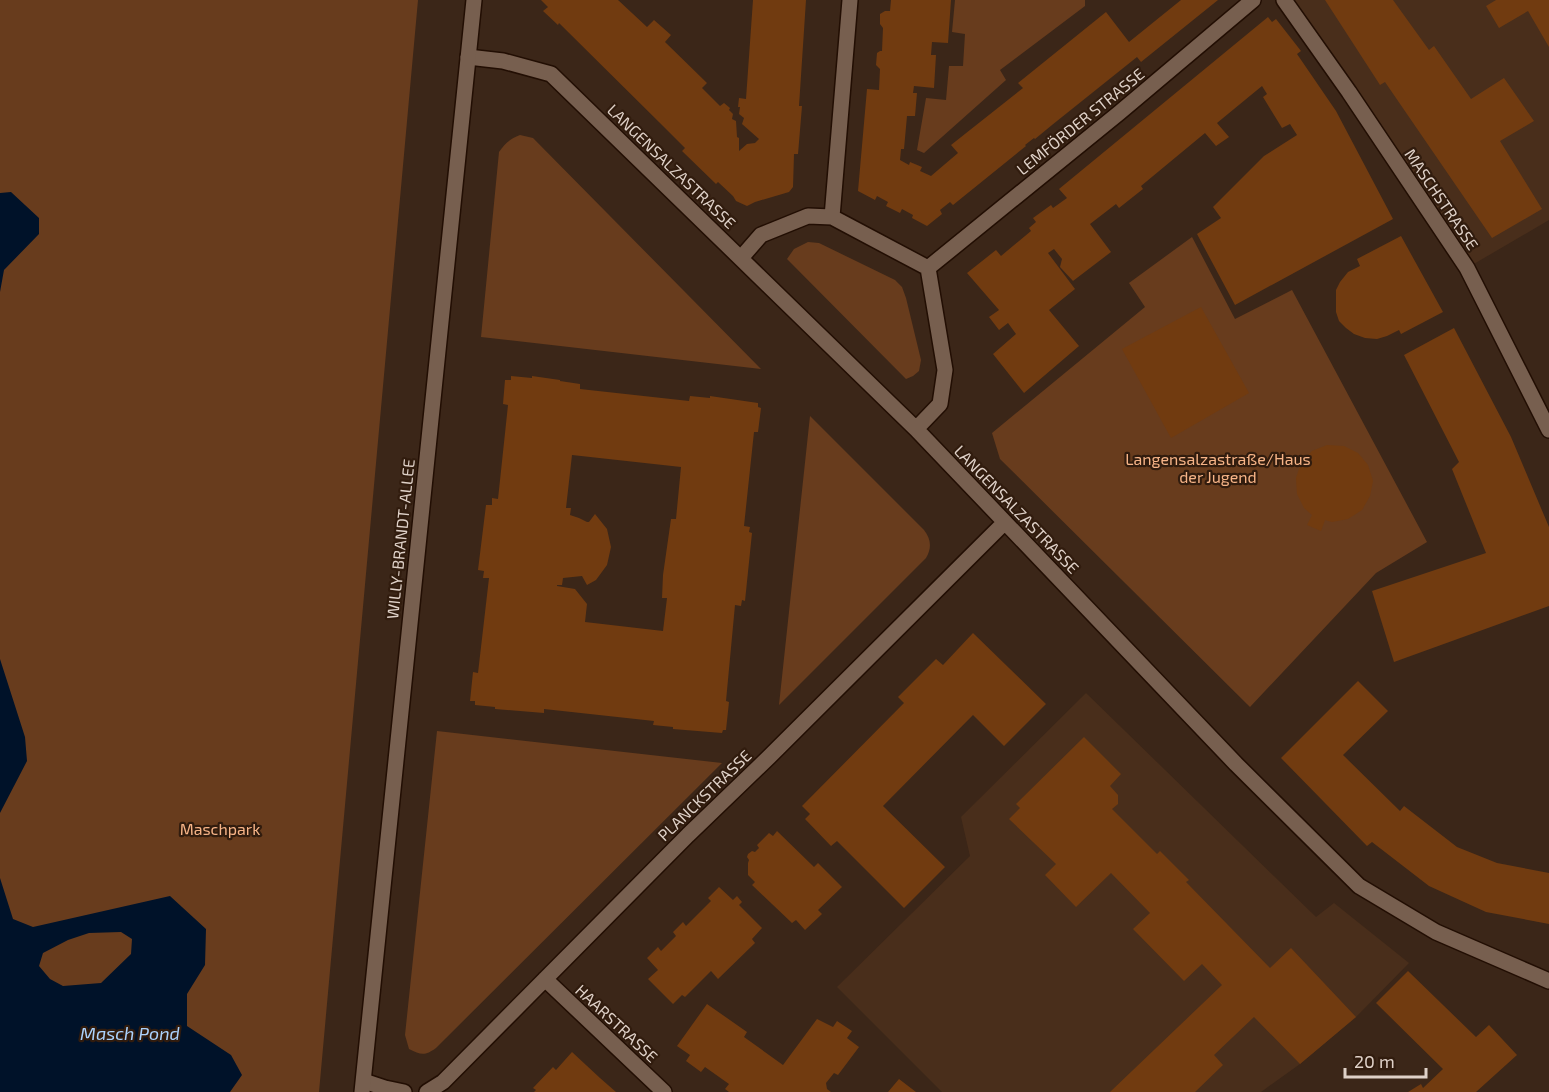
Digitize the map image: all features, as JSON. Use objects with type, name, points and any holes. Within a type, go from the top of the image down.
[{"type":"street","name":"WILLY-BRANDT-ALLEE","points":[[363,1087],[474,0]]},
{"type":"street","points":[[832,217],[850,0]]},
{"type":"street","name":"LEMFÖRDER STRASSE","points":[[928,268],[1119,113],[1253,0]]},
{"type":"street","name":"MASCHSTRASSE","points":[[1287,1],[1467,268],[1549,430]]},
{"type":"street","name":"LANGENSALZASTRASSE","points":[[468,57],[503,62],[551,74],[916,429],[1228,756],[1359,886],[1436,932],[1549,981]]},
{"type":"street","points":[[741,258],[761,235],[808,216],[832,217],[928,268],[945,370],[940,404],[916,429]]},
{"type":"street","name":"PLANCKSTRASSE","points":[[427,1092],[443,1082],[688,835],[1005,522]]},
{"type":"street","name":"HAARSTRASSE","points":[[545,979],[664,1092]]},
{"type":"street","points":[[363,1087],[404,1092]]},
{"type":"shaded area","points":[[1284,0],[1549,0],[1549,220],[1467,268]]},
{"type":"shaded area","points":[[1086,693],[1316,917],[1334,903],[1409,963],[1356,1017],[1300,1064],[1261,1092],[942,1092],[837,987],[970,856],[961,817]]},
{"type":"green space","name":"Maschpark","points":[[0,0],[418,0],[319,1092],[0,1092]]},
{"type":"green space","points":[[955,0],[1085,0],[1085,6],[1000,70],[1006,80],[924,153],[917,150],[926,98],[946,100],[949,66],[963,66],[965,34],[952,32]]},
{"type":"green space","points":[[520,135],[533,138],[761,369],[481,337],[499,152],[503,146]]},
{"type":"green space","name":"Langensalzastraße/Haus der Jugend","points":[[1192,237],[1235,319],[1292,290],[1427,542],[1376,573],[1250,707],[1000,459],[992,433],[1145,307],[1129,283]]},
{"type":"green space","points":[[808,242],[819,243],[895,280],[902,287],[921,360],[919,371],[913,376],[906,379],[787,259],[794,249]]},
{"type":"green space","points":[[810,416],[924,530],[930,547],[926,558],[779,705]]},
{"type":"green space","points":[[437,731],[722,763],[436,1048],[423,1054],[409,1049],[405,1035]]},
{"type":"water","points":[[11,192],[39,218],[39,234],[4,270],[0,292],[0,193]]},
{"type":"water","points":[[0,659],[25,737],[27,761],[0,813]]},
{"type":"water","name":"Masch Pond","points":[[0,878],[13,919],[33,927],[170,896],[206,929],[205,965],[187,994],[187,1026],[231,1055],[242,1075],[230,1092],[0,1092]],"holes":[[[121,932],[132,939],[131,954],[101,983],[63,986],[50,979],[39,966],[43,953],[68,940],[89,933]]]},
{"type":"building","points":[[541,0],[618,0],[647,27],[654,20],[671,35],[665,42],[707,83],[702,88],[720,106],[724,103],[730,108],[733,114],[732,119],[736,121],[739,151],[747,144],[755,143],[759,139],[742,124],[744,118],[739,114],[740,107],[738,107],[739,98],[746,99],[753,0],[806,0],[799,106],[802,106],[798,154],[794,154],[793,187],[789,192],[747,206],[736,201],[682,151],[685,148],[559,23],[558,25],[543,11],[548,7]]},
{"type":"building","points":[[891,0],[951,0],[948,43],[932,42],[931,55],[936,55],[934,88],[914,86],[913,93],[917,93],[915,116],[907,116],[904,149],[901,149],[900,160],[909,165],[910,162],[922,167],[920,171],[931,176],[958,153],[951,145],[1023,88],[1018,83],[1106,12],[1129,42],[1181,0],[1218,0],[1141,62],[1137,57],[953,205],[950,202],[940,210],[942,214],[927,226],[912,218],[913,215],[902,209],[900,213],[886,206],[888,202],[877,196],[875,200],[858,191],[867,89],[879,90],[880,69],[876,65],[877,53],[882,51],[883,28],[880,24],[880,14],[890,11]]},
{"type":"building","points":[[1325,0],[1393,0],[1429,50],[1434,46],[1471,99],[1504,78],[1534,121],[1500,141],[1542,209],[1492,238],[1385,82],[1380,85]]},
{"type":"building","points":[[1496,0],[1549,0],[1549,47],[1528,11],[1499,28],[1486,6]]},
{"type":"building","points":[[1268,17],[1272,22],[1276,19],[1301,51],[1297,54],[1336,111],[1393,219],[1235,305],[1197,234],[1221,218],[1213,207],[1264,156],[1297,135],[1290,124],[1282,128],[1263,97],[1267,94],[1262,86],[1217,123],[1229,137],[1216,146],[1205,133],[1141,186],[1143,189],[1119,208],[1116,204],[1090,224],[1111,252],[1073,281],[1060,267],[1062,259],[1054,249],[1048,253],[1075,289],[1049,310],[1079,346],[1024,393],[993,354],[1016,334],[1008,323],[999,330],[989,317],[999,310],[967,273],[996,250],[1001,256],[1031,231],[1029,228],[1036,222],[1033,218],[1051,205],[1053,208],[1067,198],[1059,189]]},
{"type":"building","points":[[1401,236],[1443,312],[1401,334],[1399,330],[1377,339],[1354,334],[1339,321],[1336,312],[1336,290],[1348,272],[1360,266],[1357,259]]},
{"type":"building","points":[[1201,307],[1249,393],[1171,438],[1122,349]]},
{"type":"building","points":[[1454,328],[1511,437],[1549,527],[1549,606],[1394,662],[1372,591],[1486,553],[1452,469],[1459,462],[1404,355]]},
{"type":"building","points":[[511,376],[532,378],[532,376],[580,384],[580,389],[689,401],[690,396],[710,398],[710,396],[758,403],[758,407],[761,408],[758,432],[754,432],[744,526],[750,527],[749,532],[752,533],[745,601],[742,600],[741,606],[735,605],[726,701],[729,702],[726,730],[722,733],[673,729],[673,727],[653,725],[654,721],[544,709],[544,713],[495,709],[495,707],[475,705],[475,701],[470,701],[473,672],[478,673],[489,578],[483,578],[484,571],[478,570],[486,505],[492,505],[492,498],[498,499],[508,405],[503,404],[505,380],[511,380]],"holes":[[[572,455],[681,467],[676,519],[671,519],[663,575],[662,598],[667,598],[663,631],[585,622],[587,604],[575,589],[557,585],[562,585],[563,578],[582,576],[587,585],[596,580],[607,565],[611,547],[607,529],[595,514],[587,522],[570,515],[571,508],[566,508]]]},
{"type":"building","points":[[1327,445],[1344,446],[1358,453],[1368,465],[1373,481],[1370,496],[1362,510],[1348,519],[1332,522],[1325,520],[1321,531],[1307,525],[1312,515],[1304,508],[1297,494],[1296,478],[1301,463],[1312,451]]},
{"type":"building","points":[[973,633],[1046,704],[1004,746],[973,715],[883,806],[945,867],[904,908],[837,841],[831,846],[805,819],[810,814],[802,806],[904,703],[898,697],[936,659],[943,665]]},
{"type":"building","points":[[1358,681],[1388,711],[1343,755],[1400,811],[1404,806],[1457,847],[1497,863],[1549,873],[1549,924],[1486,912],[1429,886],[1372,842],[1367,846],[1281,758]]},
{"type":"building","points":[[1084,737],[1121,774],[1110,786],[1118,795],[1118,804],[1112,809],[1157,854],[1160,851],[1189,880],[1186,882],[1270,968],[1291,948],[1356,1017],[1300,1064],[1254,1017],[1214,1055],[1223,1065],[1195,1092],[1110,1092],[1222,985],[1202,964],[1184,981],[1133,929],[1150,913],[1111,873],[1076,907],[1045,875],[1056,864],[1009,819],[1020,808],[1016,804]]},
{"type":"building","points":[[777,831],[814,867],[818,863],[842,887],[818,910],[822,914],[805,930],[796,920],[792,923],[752,885],[755,882],[748,875],[748,854],[759,848],[757,845],[769,833],[773,836]]},
{"type":"building","points":[[719,887],[733,900],[737,896],[742,902],[739,905],[762,928],[752,939],[755,943],[718,979],[711,971],[685,997],[682,995],[673,1004],[648,979],[658,970],[647,958],[658,947],[661,951],[676,936],[673,932],[683,922],[686,926],[711,901],[708,898]]},
{"type":"building","points":[[1408,971],[1476,1037],[1489,1025],[1517,1055],[1476,1092],[1408,1092],[1421,1084],[1423,1088],[1443,1069],[1376,1003]]},
{"type":"building","points":[[707,1004],[747,1032],[744,1037],[783,1065],[817,1019],[833,1027],[837,1021],[852,1031],[847,1038],[859,1047],[838,1075],[834,1073],[826,1083],[827,1089],[831,1092],[729,1092],[725,1089],[729,1084],[705,1067],[701,1072],[686,1061],[690,1055],[677,1046]]},
{"type":"building","points":[[572,1052],[616,1092],[534,1092],[536,1090],[533,1088],[553,1067],[556,1070]]},
{"type":"building","points":[[899,1079],[916,1092],[888,1092]]}]
